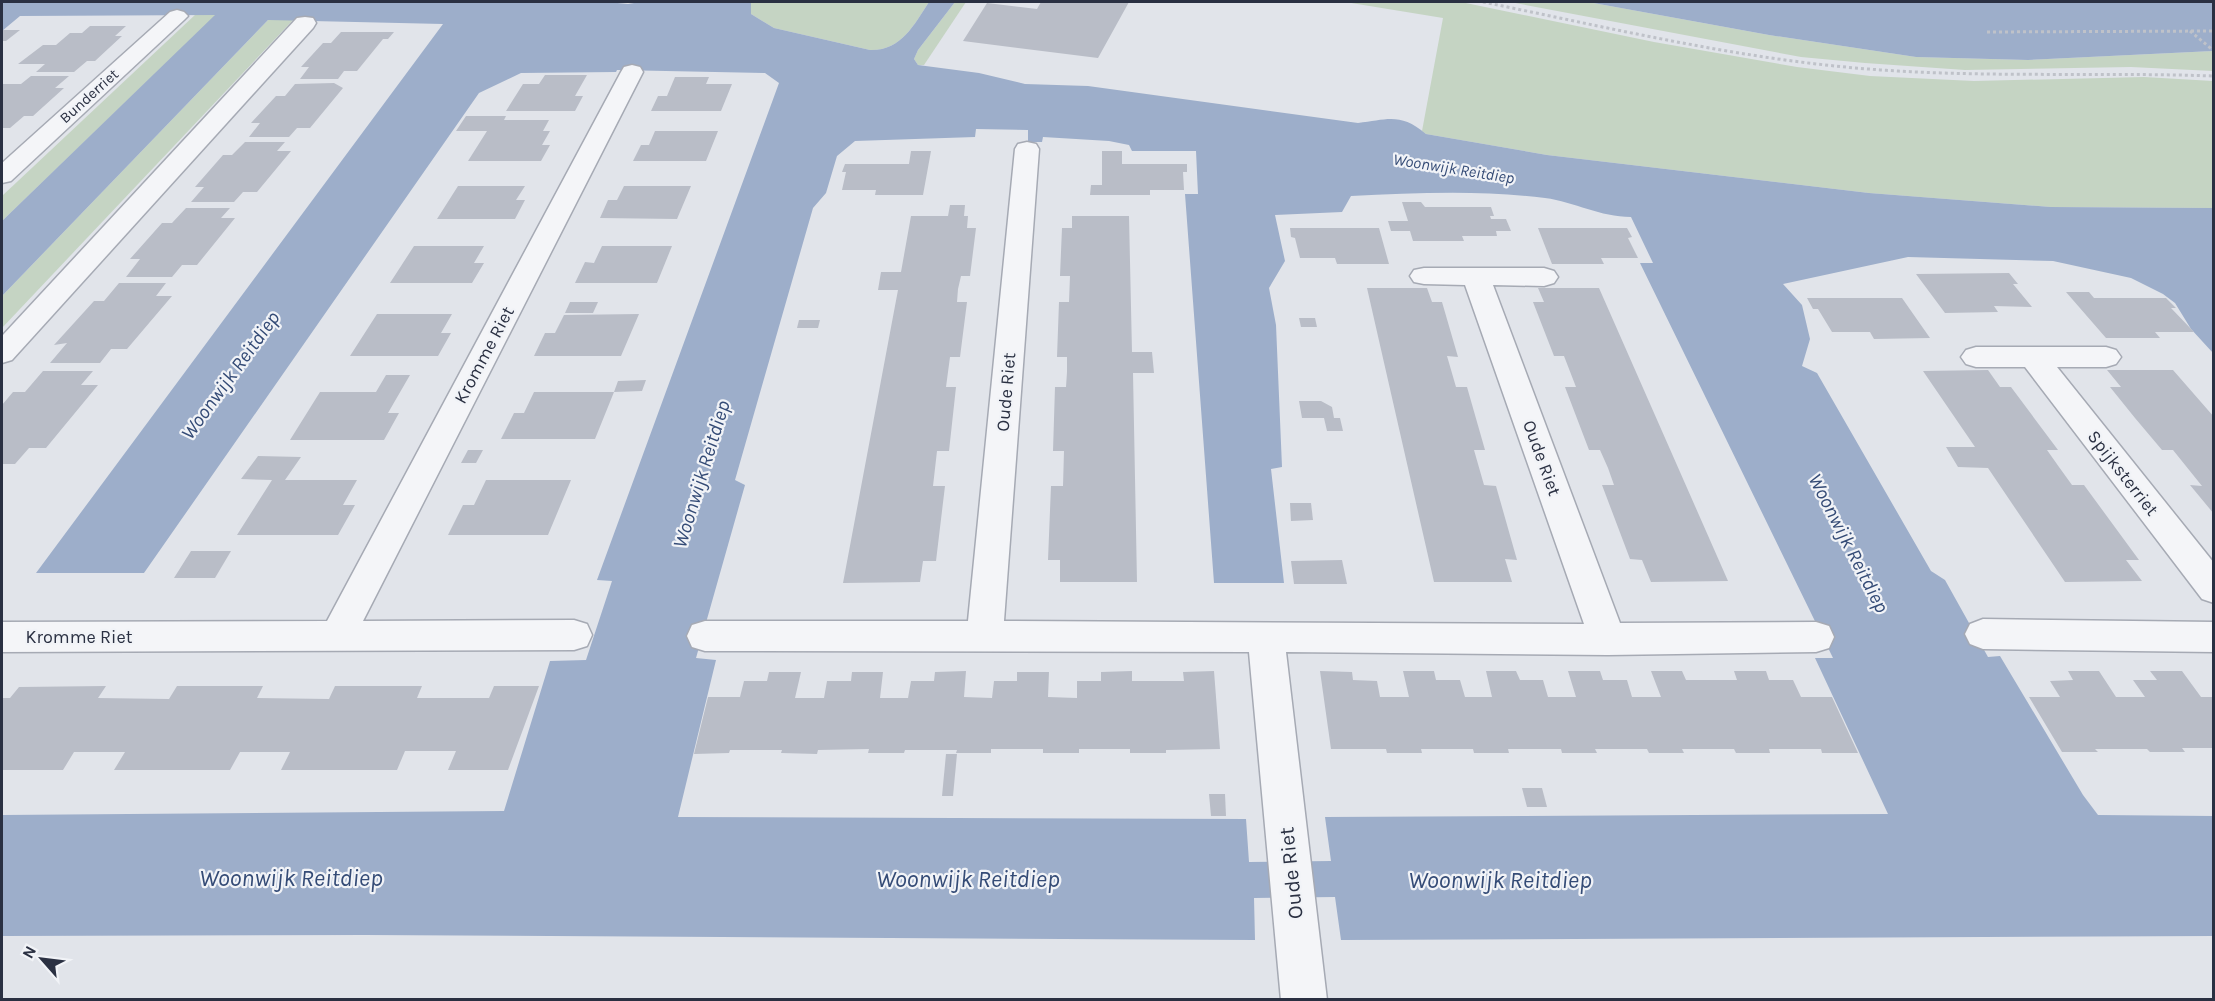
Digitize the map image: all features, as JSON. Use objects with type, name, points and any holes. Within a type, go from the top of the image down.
[{"type":"street","name":"Bunderriet","points":[[2,176],[177,16]]},
{"type":"street","points":[[2,353],[305,23]]},
{"type":"street","name":"Kromme Riet","points":[[337,637],[632,72]]},
{"type":"street","name":"Oude Riet","points":[[985,634],[1027,149]]},
{"type":"street","points":[[1424,276],[1544,277]]},
{"type":"street","name":"Oude Riet","points":[[1476,276],[1608,640]]},
{"type":"street","points":[[1976,357],[2106,357]]},
{"type":"street","name":"Spijksterriet","points":[[2033,357],[2214,589]]},
{"type":"street","points":[[705,636],[985,634],[1608,640],[1816,637]]},
{"type":"street","points":[[1983,634],[2214,637]]},
{"type":"street","name":"Kromme Riet","points":[[2,636],[574,636]]},
{"type":"street","name":"Oude Riet","points":[[1266,638],[1303,987]]},
{"type":"path","points":[[1483,2],[1660,38],[1801,62],[1967,75],[2138,72],[2214,76]]},
{"type":"path","points":[[2190,31],[2214,51]]},
{"type":"path","points":[[1987,32],[2214,31]]},
{"type":"green space","points":[[751,2],[929,2],[906,35],[890,46],[870,50],[774,28],[751,14]]},
{"type":"green space","points":[[955,2],[966,2],[924,65],[918,65],[914,59],[918,50]]},
{"type":"green space","points":[[1345,2],[1461,2],[1654,42],[1797,67],[1870,76],[1974,81],[2144,77],[2213,81],[2213,208],[2051,207],[1869,193],[1547,155],[1426,134],[1422,131],[1443,18]]},
{"type":"green space","points":[[1510,2],[1588,2],[1769,35],[1916,57],[2028,60],[2213,51],[2213,71],[2131,67],[1965,70],[1801,57]]},
{"type":"green space","points":[[196,14],[216,15],[2,221],[2,196]]},
{"type":"green space","points":[[268,20],[293,20],[2,328],[2,296]]},
{"type":"water","name":"Woonwijk Reitdiep","points":[[2,2],[607,2],[628,4],[640,2],[751,2],[751,14],[774,28],[870,50],[890,46],[906,35],[929,2],[955,2],[918,50],[914,59],[918,65],[979,73],[1025,84],[1088,86],[1358,123],[1385,119],[1401,120],[1426,134],[1547,155],[1869,193],[2051,207],[2213,208],[2213,353],[2191,329],[2175,303],[2163,294],[2131,278],[2053,261],[1908,257],[1783,284],[1802,305],[1810,339],[1802,366],[1817,373],[1931,571],[1945,580],[1988,657],[2000,656],[2083,795],[2098,815],[2213,816],[2213,936],[1341,940],[1335,897],[1254,898],[1255,940],[365,935],[2,936],[2,815],[504,811],[550,661],[586,660],[612,581],[597,580],[779,83],[765,73],[617,70],[616,72],[521,73],[479,93],[144,573],[36,573],[443,24],[268,20],[2,296],[2,221],[215,15],[20,16],[2,31]],"holes":[[[976,129],[1028,130],[1028,142],[1042,142],[1043,137],[1109,141],[1129,145],[1132,151],[1196,151],[1198,194],[1185,194],[1214,583],[1284,583],[1271,469],[1282,467],[1276,325],[1269,288],[1285,261],[1275,215],[1342,212],[1351,196],[1448,193],[1545,198],[1609,215],[1631,217],[1653,263],[1640,263],[1833,658],[1815,658],[1888,814],[1325,817],[1331,861],[1249,862],[1246,819],[678,817],[716,660],[696,658],[745,485],[735,480],[813,208],[826,193],[837,156],[855,141],[975,137]]]},
{"type":"water","points":[[1588,2],[2213,2],[2213,51],[2028,60],[1916,57],[1769,35]]},
{"type":"building","points":[[1041,2],[1129,2],[1098,58],[963,41],[987,3],[1037,9]]},
{"type":"building","points":[[90,26],[126,26],[115,36],[122,36],[95,61],[87,61],[74,72],[36,72],[45,64],[18,64],[43,45],[56,45],[70,33],[82,33]]},
{"type":"building","points":[[2,30],[20,30],[6,41],[2,41]]},
{"type":"building","points":[[341,32],[394,32],[388,39],[383,39],[357,71],[344,71],[338,79],[300,79],[309,67],[301,67],[323,43],[331,43]]},
{"type":"building","points":[[545,75],[587,75],[575,96],[583,96],[575,111],[506,111],[523,84],[539,84]]},
{"type":"building","points":[[31,76],[69,76],[55,88],[64,88],[33,116],[24,116],[10,128],[2,128],[2,84],[21,84]]},
{"type":"building","points":[[675,77],[709,77],[706,84],[732,84],[721,111],[651,111],[658,96],[667,96]]},
{"type":"building","points":[[334,83],[343,88],[310,128],[297,128],[289,137],[249,137],[260,123],[251,123],[276,96],[285,96],[295,84]]},
{"type":"building","points":[[466,116],[506,116],[504,120],[549,120],[543,131],[550,131],[542,145],[550,145],[541,161],[468,161],[487,131],[456,131]]},
{"type":"building","points":[[655,131],[718,131],[706,161],[633,161],[641,145],[649,145]]},
{"type":"building","points":[[245,142],[285,142],[277,151],[291,151],[257,192],[243,192],[234,202],[191,202],[204,187],[195,187],[223,155],[232,155]]},
{"type":"building","points":[[911,151],[931,151],[923,195],[875,195],[876,190],[842,190],[846,172],[842,172],[845,164],[909,164]]},
{"type":"building","points":[[1102,151],[1122,151],[1122,164],[1187,164],[1187,172],[1183,172],[1184,190],[1150,190],[1150,195],[1090,195],[1091,185],[1102,185]]},
{"type":"building","points":[[458,186],[525,186],[516,200],[525,200],[515,219],[437,219]]},
{"type":"building","points":[[624,186],[691,186],[677,219],[600,218],[608,200],[617,200]]},
{"type":"building","points":[[1402,202],[1421,202],[1425,207],[1491,207],[1494,216],[1490,216],[1491,219],[1506,219],[1511,231],[1496,231],[1497,236],[1462,236],[1464,241],[1413,241],[1410,231],[1391,231],[1388,221],[1408,221]]},
{"type":"building","points":[[950,205],[965,205],[964,216],[968,216],[967,228],[976,228],[970,276],[961,276],[958,289],[957,302],[967,302],[960,357],[950,357],[946,387],[956,387],[949,451],[937,451],[933,486],[945,486],[936,561],[923,561],[920,582],[843,583],[898,290],[878,290],[881,272],[901,272],[911,216],[948,216]]},
{"type":"building","points":[[186,208],[230,208],[221,218],[235,218],[197,265],[182,265],[172,277],[126,277],[140,259],[130,259],[162,223],[172,223]]},
{"type":"building","points":[[1072,216],[1129,216],[1132,352],[1152,352],[1154,373],[1133,373],[1137,582],[1060,582],[1060,560],[1048,560],[1051,486],[1063,486],[1064,451],[1053,451],[1055,387],[1066,387],[1067,357],[1057,357],[1059,302],[1069,302],[1070,276],[1060,276],[1062,228],[1072,228]]},
{"type":"building","points":[[1290,228],[1379,228],[1389,264],[1337,264],[1335,258],[1300,258],[1295,238],[1291,237]]},
{"type":"building","points":[[1538,228],[1627,228],[1632,237],[1628,238],[1638,258],[1601,258],[1604,264],[1552,264]]},
{"type":"building","points":[[414,246],[484,246],[474,263],[484,263],[472,283],[390,283]]},
{"type":"building","points":[[602,246],[672,246],[657,283],[575,283],[585,262],[594,263]]},
{"type":"building","points":[[2009,273],[2018,284],[2013,284],[2032,307],[1994,306],[1998,312],[1945,313],[1916,274]]},
{"type":"building","points":[[119,283],[166,283],[156,296],[172,296],[127,349],[111,349],[100,363],[50,363],[67,343],[54,345],[94,301],[104,301]]},
{"type":"building","points":[[1367,288],[1427,288],[1432,302],[1442,302],[1458,357],[1447,356],[1456,387],[1467,387],[1485,450],[1474,450],[1484,485],[1496,486],[1517,560],[1505,559],[1512,582],[1434,582]]},
{"type":"building","points":[[1538,288],[1599,288],[1728,581],[1651,582],[1642,560],[1630,559],[1602,485],[1614,485],[1608,468],[1600,450],[1589,450],[1565,387],[1576,387],[1564,356],[1554,356],[1533,302],[1544,302]]},
{"type":"building","points":[[2066,292],[2089,292],[2094,298],[2166,298],[2176,308],[2171,308],[2194,332],[2155,332],[2160,338],[2106,338]]},
{"type":"building","points":[[1807,298],[1902,298],[1930,338],[1874,339],[1870,332],[1832,332],[1818,309],[1813,309]]},
{"type":"building","points":[[570,302],[598,302],[593,313],[565,313]]},
{"type":"building","points":[[377,314],[452,314],[441,333],[451,333],[438,356],[350,356]]},
{"type":"building","points":[[639,314],[621,356],[534,356],[545,333],[555,333],[564,315]]},
{"type":"building","points":[[1299,318],[1315,318],[1317,327],[1301,327]]},
{"type":"building","points":[[799,320],[820,320],[818,328],[797,328]]},
{"type":"building","points":[[1988,370],[2000,387],[2011,387],[2058,450],[2047,450],[2072,485],[2084,485],[2139,560],[2126,560],[2142,581],[2065,582],[1988,468],[1958,467],[1946,447],[1975,447],[1923,371]]},
{"type":"building","points":[[2107,370],[2173,370],[2214,417],[2214,514],[2190,485],[2202,486],[2173,450],[2162,450],[2110,387],[2121,387]]},
{"type":"building","points":[[43,371],[93,371],[81,385],[98,385],[46,448],[29,448],[15,464],[2,464],[2,405],[13,392],[25,392]]},
{"type":"building","points":[[386,375],[410,375],[388,413],[399,413],[384,440],[290,440],[320,392],[376,392]]},
{"type":"building","points":[[646,380],[642,391],[614,392],[618,381]]},
{"type":"building","points":[[534,392],[614,392],[595,439],[501,439],[514,413],[524,413]]},
{"type":"building","points":[[1299,401],[1321,401],[1332,407],[1334,418],[1340,418],[1343,431],[1327,431],[1324,418],[1302,418]]},
{"type":"building","points":[[468,450],[483,450],[476,463],[461,463]]},
{"type":"building","points":[[258,456],[301,457],[285,480],[357,480],[343,505],[355,505],[338,535],[237,535],[272,480],[241,479]]},
{"type":"building","points":[[486,480],[571,480],[548,535],[448,535],[463,505],[474,505]]},
{"type":"building","points":[[1290,503],[1311,503],[1313,520],[1291,521]]},
{"type":"building","points":[[191,551],[231,551],[215,578],[174,578]]},
{"type":"building","points":[[1342,560],[1347,584],[1294,584],[1291,561]]},
{"type":"building","points":[[966,671],[964,697],[992,698],[994,681],[1017,681],[1017,672],[1049,672],[1048,697],[1077,698],[1077,681],[1101,681],[1101,672],[1132,671],[1132,681],[1184,681],[1183,672],[1214,671],[1220,749],[1166,750],[1166,753],[1130,753],[1130,749],[1079,749],[1079,753],[1043,753],[1043,749],[991,749],[991,753],[956,753],[957,750],[905,750],[904,753],[868,753],[869,749],[818,750],[817,754],[781,753],[782,750],[730,750],[729,753],[694,754],[708,697],[740,697],[744,681],[767,681],[769,672],[801,672],[795,698],[824,698],[827,681],[851,681],[852,672],[883,672],[880,698],[908,698],[911,681],[934,681],[935,672]]},
{"type":"building","points":[[1320,671],[1352,672],[1353,680],[1377,681],[1380,697],[1409,697],[1403,671],[1434,671],[1436,680],[1460,680],[1465,697],[1492,697],[1486,671],[1516,671],[1520,680],[1543,680],[1548,697],[1576,697],[1568,671],[1600,671],[1603,680],[1627,680],[1632,697],[1661,697],[1651,671],[1682,671],[1686,680],[1737,680],[1734,671],[1766,671],[1769,680],[1793,680],[1801,697],[1832,697],[1858,753],[1822,753],[1821,749],[1769,749],[1770,753],[1736,753],[1734,749],[1682,749],[1684,753],[1649,753],[1647,749],[1595,749],[1597,753],[1562,753],[1561,749],[1508,749],[1509,753],[1474,753],[1473,749],[1421,749],[1422,753],[1387,753],[1386,749],[1331,749]]},
{"type":"building","points":[[2068,671],[2099,671],[2116,697],[2145,697],[2133,680],[2157,680],[2150,671],[2182,671],[2201,697],[2214,697],[2214,748],[2182,748],[2185,752],[2095,749],[2098,752],[2062,752],[2029,697],[2060,697],[2050,681],[2073,680]]},
{"type":"building","points":[[106,686],[98,698],[169,699],[177,686],[263,686],[257,698],[329,699],[335,686],[422,686],[417,698],[489,698],[494,686],[539,686],[508,770],[448,770],[456,751],[405,751],[397,770],[281,770],[290,752],[240,752],[230,770],[114,770],[125,752],[74,752],[63,770],[2,770],[2,698],[10,698],[19,687]]},
{"type":"building","points":[[946,754],[957,754],[953,796],[942,796]]},
{"type":"building","points":[[1522,788],[1542,788],[1547,807],[1527,807]]},
{"type":"building","points":[[1209,794],[1225,794],[1226,816],[1211,816]]}]
